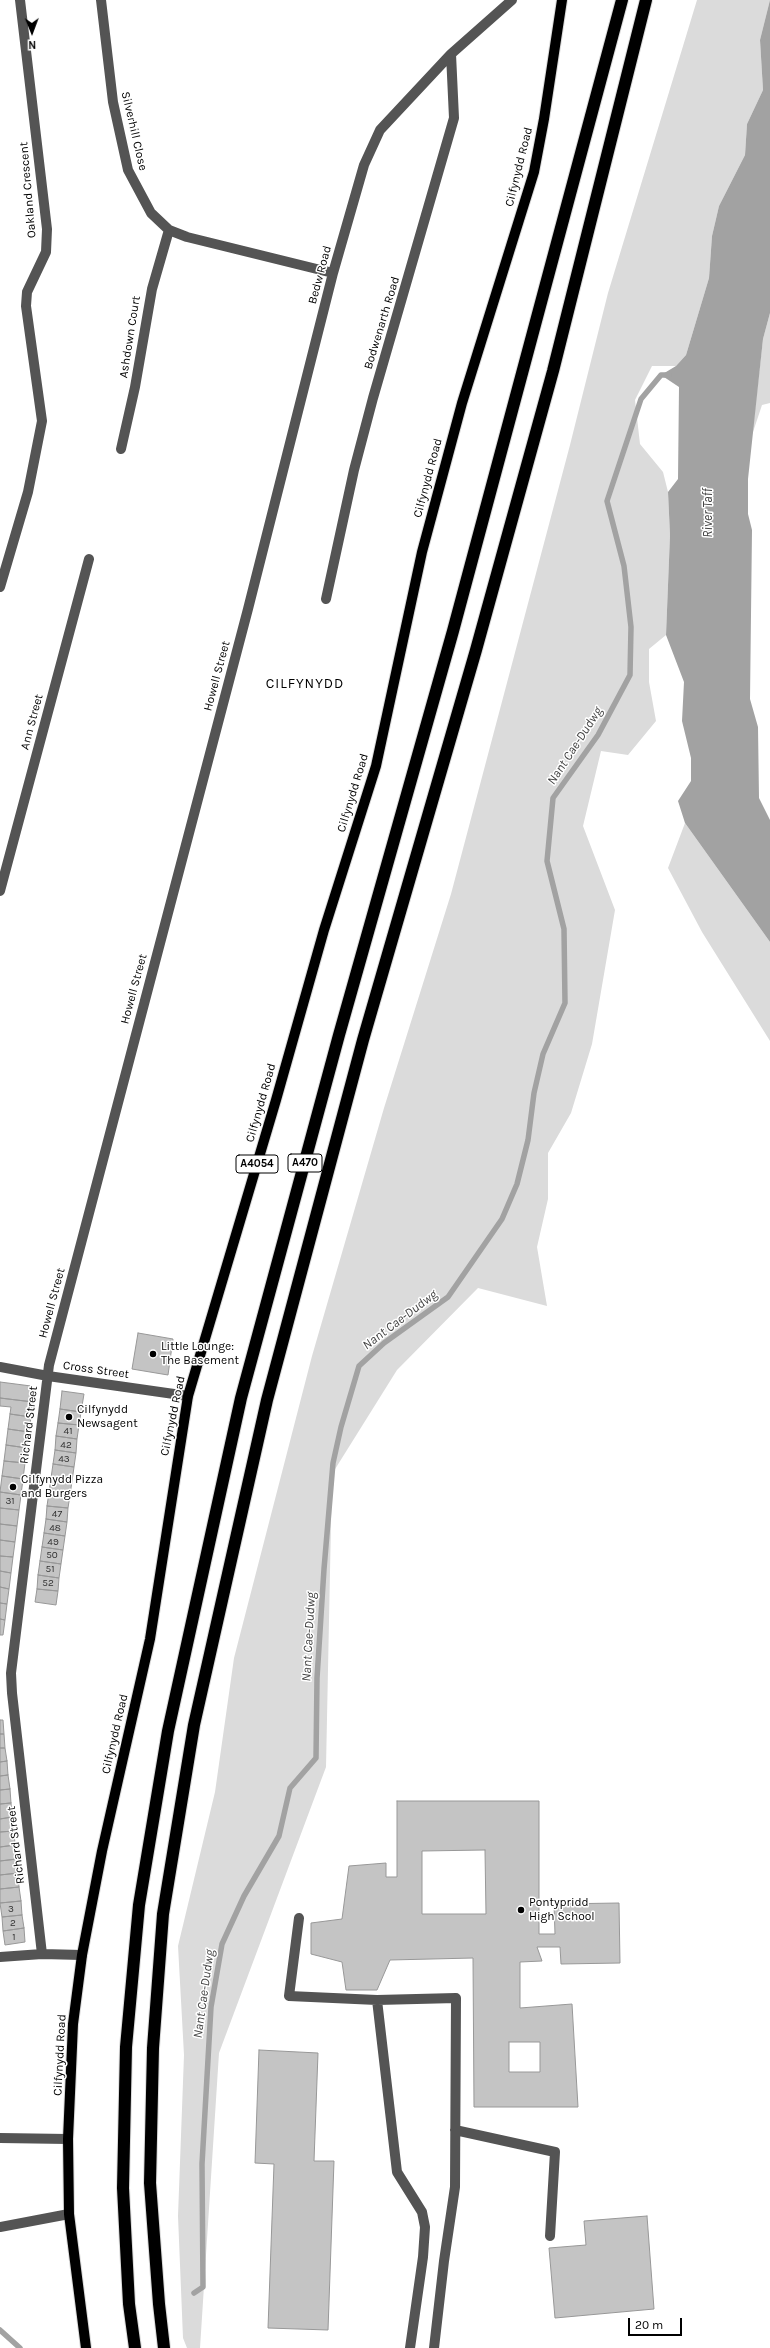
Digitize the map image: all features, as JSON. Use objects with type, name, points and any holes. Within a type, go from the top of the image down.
[{"type":"highway","name":"A470","points":[[135,2348],[129,2304],[123,2188],[126,2047],[139,1905],[168,1730],[241,1398],[341,1027],[454,631],[622,0]]},
{"type":"highway","name":"A470","points":[[164,2348],[159,2304],[150,2183],[153,2048],[163,1914],[194,1725],[267,1400],[362,1040],[476,650],[553,372],[646,0]]},
{"type":"main road","name":"Cilfynydd Road","points":[[86,2348],[69,2214],[68,2140],[73,2024],[82,1955],[102,1851],[150,1639],[188,1396],[276,1100],[324,930],[376,766],[424,544],[462,402],[534,172],[544,119],[562,0]]},
{"type":"street","name":"Oakland Crescent","points":[[0,587],[28,492],[42,421],[26,306],[27,292],[46,252],[47,229],[20,0]]},
{"type":"street","name":"Silverhill Close","points":[[100,0],[113,102],[128,170],[151,213],[169,230],[187,237],[333,273]]},
{"type":"street","name":"Bedw Road","points":[[248,609],[333,273],[364,165],[380,130],[451,54],[512,0]]},
{"type":"street","name":"Bodwenarth Road","points":[[326,598],[354,470],[373,398],[454,118],[451,54]]},
{"type":"street","name":"Ashdown Court","points":[[121,449],[136,387],[152,288],[169,230]]},
{"type":"street","name":"Ann Street","points":[[0,892],[89,559]]},
{"type":"street","name":"Howell Street","points":[[48,1376],[49,1365],[248,609]]},
{"type":"street","name":"Cross Street","points":[[0,1367],[48,1376],[188,1396]]},
{"type":"street","name":"Richard Street","points":[[42,1954],[12,1693],[11,1672],[48,1376]]},
{"type":"street","points":[[299,1918],[289,1996],[377,2000],[456,1998],[455,2187],[444,2261],[434,2348]]},
{"type":"street","points":[[0,1957],[42,1954],[82,1955]]},
{"type":"street","points":[[377,2000],[398,2172],[422,2212],[425,2227],[423,2257],[410,2348]]},
{"type":"street","points":[[455,2130],[555,2152],[550,2236]]},
{"type":"street","points":[[0,2138],[68,2140]]},
{"type":"street","points":[[0,2227],[69,2214]]},
{"type":"shaded area","points":[[697,0],[770,0],[760,40],[763,90],[747,124],[745,155],[719,206],[712,236],[709,278],[686,355],[676,366],[652,366],[635,400],[640,444],[663,472],[668,492],[670,535],[666,635],[649,649],[649,682],[656,721],[628,755],[601,751],[583,826],[615,910],[592,1044],[571,1113],[548,1153],[548,1199],[537,1247],[547,1306],[478,1288],[397,1370],[332,1474],[326,1767],[219,2053],[200,2348],[187,2348],[183,2338],[178,2216],[184,2055],[178,1946],[215,1792],[234,1658],[312,1356],[384,1108],[451,894],[570,445],[608,293]]},
{"type":"shaded area","points":[[770,313],[770,403],[762,405],[752,435],[763,339]]},
{"type":"shaded area","points":[[685,823],[770,942],[770,1041],[702,932],[668,868]]},
{"type":"water","name":"River Taff","points":[[770,0],[770,313],[763,339],[748,479],[748,514],[752,530],[750,699],[758,727],[759,798],[770,820],[770,942],[685,823],[678,801],[691,781],[691,758],[682,721],[684,682],[666,635],[670,535],[668,492],[678,479],[679,387],[661,375],[676,366],[686,355],[709,278],[712,236],[719,206],[745,155],[747,124],[763,90],[760,40]]},
{"type":"building","name":"Little Lounge: The Basement","points":[[138,1333],[173,1339],[168,1375],[132,1369]]},
{"type":"building","points":[[0,1382],[31,1386],[34,1390],[33,1402],[0,1398]]},
{"type":"building","points":[[62,1391],[84,1394],[81,1412],[60,1409]]},
{"type":"building","points":[[0,1398],[33,1402],[31,1417],[10,1414],[11,1407],[0,1406]]},
{"type":"building","points":[[60,1409],[81,1412],[79,1425],[58,1423]]},
{"type":"building","points":[[10,1414],[31,1417],[29,1432],[8,1429]]},
{"type":"building","points":[[58,1423],[79,1425],[77,1439],[56,1436]]},
{"type":"building","points":[[8,1429],[29,1432],[27,1448],[6,1445]]},
{"type":"building","points":[[56,1436],[77,1439],[76,1453],[55,1450]]},
{"type":"building","points":[[6,1445],[27,1448],[25,1463],[4,1461]]},
{"type":"building","points":[[55,1450],[76,1453],[74,1467],[53,1464]]},
{"type":"building","points":[[4,1461],[25,1463],[23,1479],[2,1476]]},
{"type":"building","points":[[53,1464],[74,1467],[72,1481],[51,1478]]},
{"type":"building","points":[[2,1476],[23,1479],[21,1495],[0,1492]]},
{"type":"building","points":[[51,1478],[72,1481],[70,1495],[49,1492]]},
{"type":"building","points":[[0,1492],[21,1495],[19,1510],[0,1508]]},
{"type":"building","points":[[49,1492],[70,1495],[68,1508],[47,1506]]},
{"type":"building","points":[[47,1506],[68,1508],[67,1522],[46,1519]]},
{"type":"building","points":[[0,1508],[19,1510],[17,1526],[0,1524]]},
{"type":"building","points":[[46,1519],[67,1522],[65,1536],[44,1533]]},
{"type":"building","points":[[0,1524],[17,1526],[15,1542],[0,1540]]},
{"type":"building","points":[[44,1533],[65,1536],[63,1550],[42,1547]]},
{"type":"building","points":[[0,1540],[15,1542],[13,1557],[0,1556]]},
{"type":"building","points":[[42,1547],[63,1550],[61,1564],[40,1561]]},
{"type":"building","points":[[0,1556],[13,1557],[11,1573],[0,1571]]},
{"type":"building","points":[[40,1561],[61,1564],[59,1578],[38,1575]]},
{"type":"building","points":[[0,1571],[11,1573],[9,1589],[0,1587]]},
{"type":"building","points":[[38,1575],[59,1578],[58,1591],[37,1589]]},
{"type":"building","points":[[0,1587],[9,1589],[7,1604],[0,1603]]},
{"type":"building","points":[[37,1589],[58,1591],[56,1605],[35,1602]]},
{"type":"building","points":[[0,1603],[7,1604],[5,1620],[0,1619]]},
{"type":"building","points":[[0,1619],[5,1620],[3,1635],[0,1635]]},
{"type":"building","points":[[0,1720],[3,1720],[4,1734],[0,1734]]},
{"type":"building","points":[[0,1734],[4,1734],[5,1748],[0,1748]]},
{"type":"building","points":[[0,1748],[5,1748],[7,1761],[0,1762]]},
{"type":"building","points":[[7,1761],[8,1775],[0,1776],[0,1762]]},
{"type":"building","points":[[8,1775],[10,1789],[0,1790],[0,1776]]},
{"type":"building","points":[[10,1789],[11,1803],[0,1804],[0,1790]]},
{"type":"building","points":[[397,1801],[539,1801],[539,1934],[555,1934],[554,1904],[619,1903],[620,1963],[561,1964],[560,1947],[537,1947],[542,1961],[520,1962],[520,2008],[572,2004],[578,2107],[474,2107],[473,1958],[390,1960],[377,1990],[346,1990],[342,1962],[311,1954],[311,1923],[342,1919],[349,1866],[386,1863],[386,1877],[397,1877]],"holes":[[[485,1850],[486,1914],[422,1914],[422,1851]],[[509,2042],[540,2042],[540,2072],[509,2072]]]},
{"type":"building","points":[[11,1803],[12,1817],[0,1819],[0,1804]]},
{"type":"building","points":[[12,1817],[14,1831],[0,1832],[0,1819]]},
{"type":"building","points":[[14,1831],[15,1845],[0,1847],[0,1832]]},
{"type":"building","points":[[15,1845],[17,1859],[0,1861],[0,1847]]},
{"type":"building","points":[[17,1859],[18,1873],[0,1875],[0,1861]]},
{"type":"building","points":[[18,1873],[19,1887],[0,1889],[0,1875]]},
{"type":"building","points":[[19,1887],[21,1901],[0,1903],[0,1889]]},
{"type":"building","points":[[21,1901],[22,1915],[2,1917],[0,1903]]},
{"type":"building","points":[[22,1915],[24,1928],[3,1931],[2,1917]]},
{"type":"building","points":[[24,1928],[25,1942],[5,1945],[3,1931]]},
{"type":"building","points":[[259,2050],[318,2053],[314,2161],[334,2161],[328,2330],[268,2328],[274,2164],[255,2163]]},
{"type":"building","points":[[647,2216],[654,2309],[555,2318],[549,2248],[586,2245],[584,2221]]},
{"type":"waterway","name":"Nant Cae-Dudwg","points":[[194,2293],[203,2287],[202,2164],[211,2007],[222,1944],[244,1896],[279,1836],[290,1788],[316,1758],[317,1678],[324,1569],[333,1463],[341,1427],[359,1366],[384,1343],[448,1297],[502,1219],[517,1184],[528,1140],[534,1093],[543,1054],[565,1003],[564,929],[547,861],[553,798],[598,735],[630,675],[631,627],[624,566],[607,501],[641,399],[661,375],[669,375]]},
{"type":"waterway","name":"Nant Cae-Dudwg","points":[[0,2330],[20,2348]]},
{"type":"place","name":"Little Lounge: The Basement","points":[[153,1354]]},
{"type":"place","name":"Cilfynydd Newsagent","points":[[69,1417]]},
{"type":"place","name":"Cilfynydd Pizza and Burgers","points":[[13,1487]]},
{"type":"place","name":"Pontypridd High School","points":[[521,1910]]},
{"type":"district","name":"CILFYNYDD","points":[[305,684]]}]
